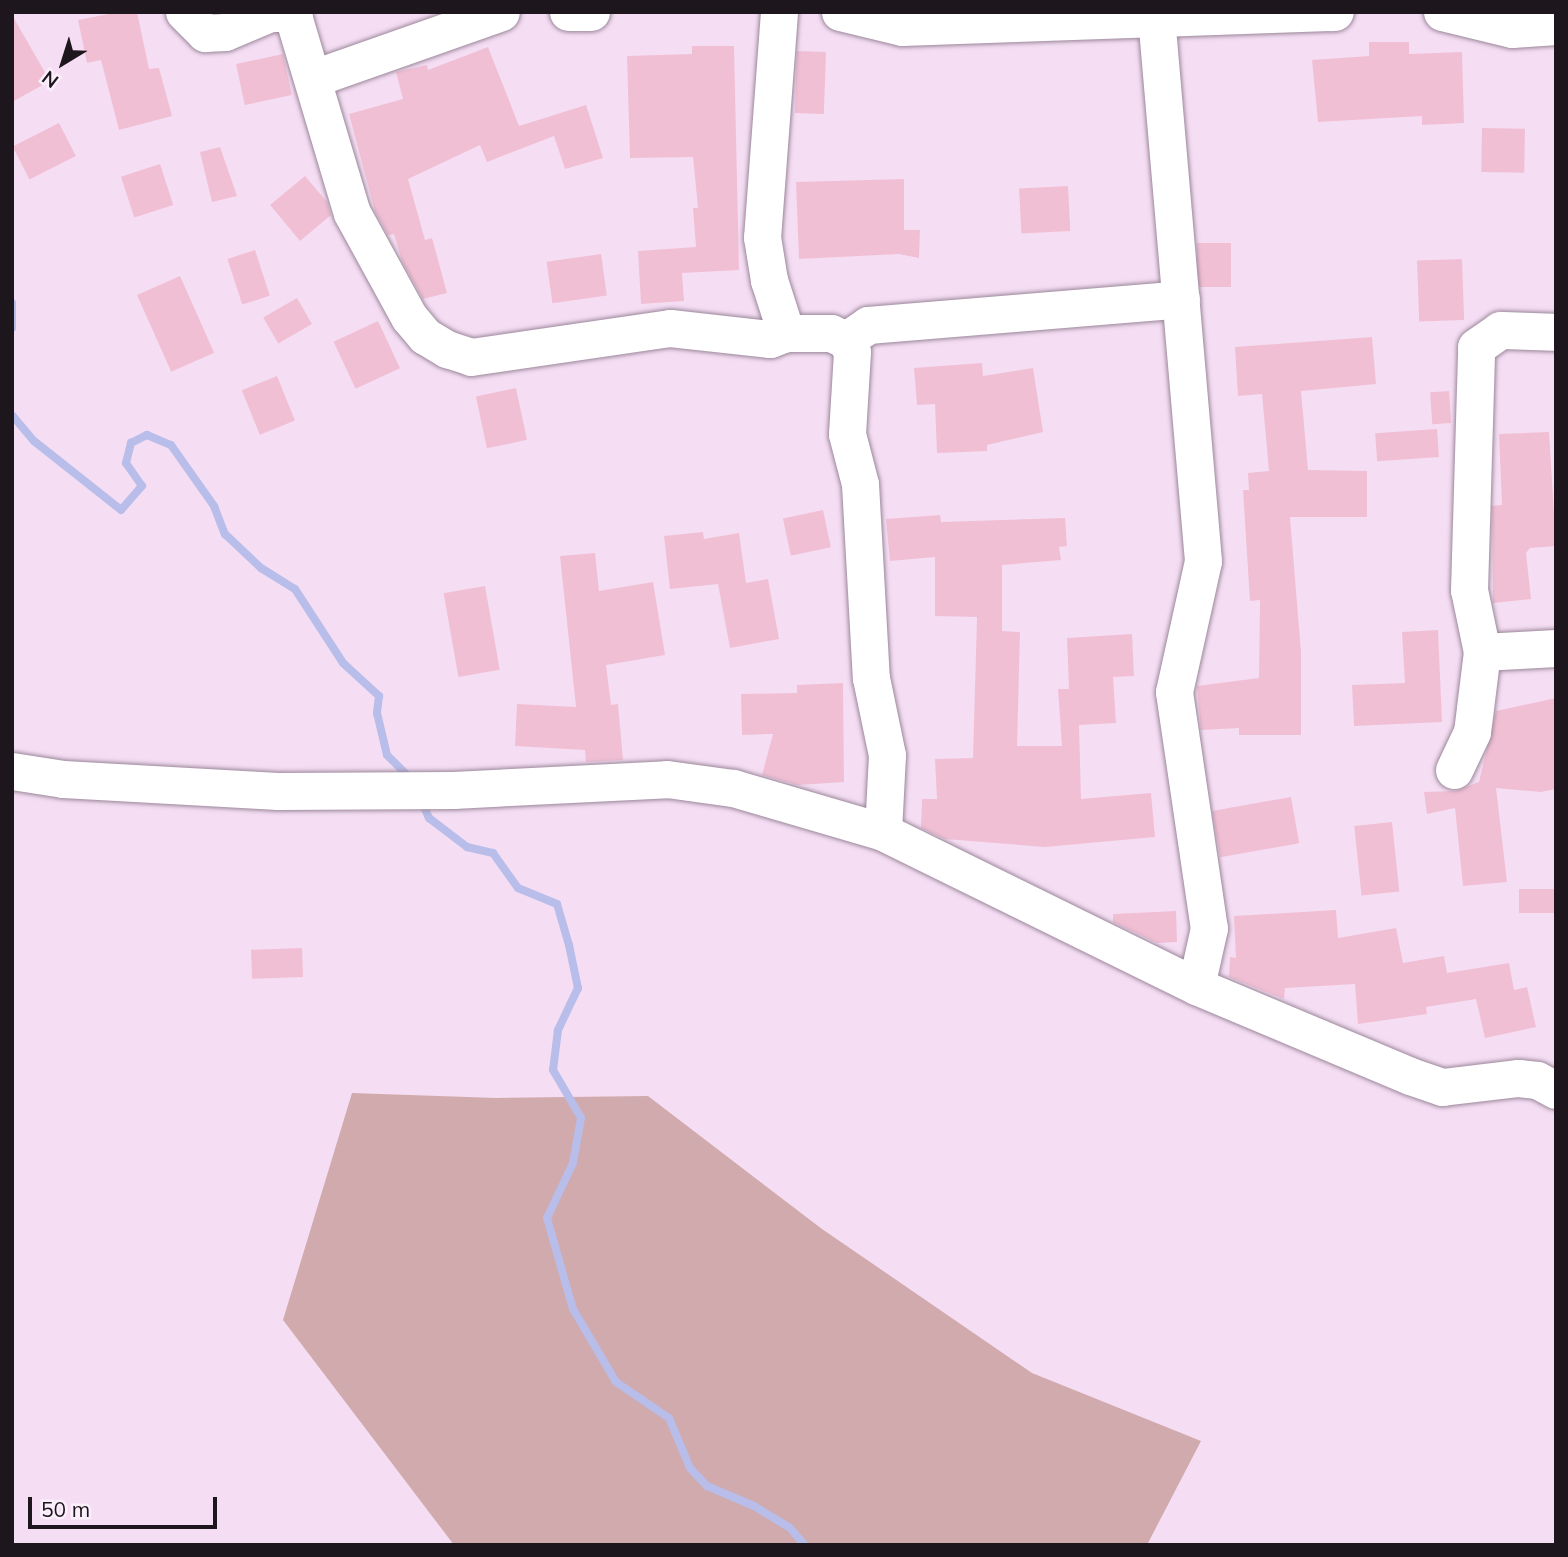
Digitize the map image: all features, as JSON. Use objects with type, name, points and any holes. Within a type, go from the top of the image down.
[{"type":"street","points":[[184,12],[205,33],[225,32],[270,13],[284,13],[294,19],[314,78],[352,213],[410,317],[425,336],[447,349],[471,357],[670,328],[756,339],[786,332],[831,333],[846,340],[852,352],[847,434],[860,484],[871,678],[887,755],[883,832]]},
{"type":"street","points":[[314,78],[501,12]]},
{"type":"street","points":[[568,12],[591,12]]},
{"type":"street","points":[[779,12],[762,237],[769,280],[786,332]]},
{"type":"street","points":[[840,12],[902,27],[1156,16],[1335,12]]},
{"type":"street","points":[[1451,13],[1512,29],[1556,26]]},
{"type":"street","points":[[1156,16],[1203,561],[1174,692],[1209,928],[1196,986]]},
{"type":"street","points":[[846,340],[868,325],[1181,299]]},
{"type":"street","points":[[1454,770],[1472,732],[1482,652],[1469,590],[1476,347],[1500,330],[1556,332]]},
{"type":"street","points":[[1482,652],[1556,648]]},
{"type":"street","points":[[12,771],[63,779],[278,791],[453,790],[667,779],[733,788],[883,832],[1196,986],[1442,1087],[1518,1078],[1537,1080],[1556,1090]]},
{"type":"shaded area","points":[[352,1093],[496,1098],[648,1096],[822,1229],[1032,1373],[1201,1441],[1147,1545],[454,1545],[283,1320]]},
{"type":"building","points":[[119,12],[137,12],[149,69],[159,68],[172,116],[119,130],[101,60],[87,63],[78,20]]},
{"type":"building","points":[[12,15],[50,81],[12,102]]},
{"type":"building","points":[[1369,42],[1409,42],[1409,54],[1462,52],[1464,123],[1422,125],[1422,116],[1318,122],[1312,60],[1369,56]]},
{"type":"building","points":[[692,46],[734,46],[739,270],[682,273],[684,301],[641,304],[638,251],[696,247],[693,208],[698,208],[693,157],[630,158],[627,56],[692,54]]},
{"type":"building","points":[[488,47],[519,126],[586,105],[603,158],[565,169],[554,136],[487,162],[480,145],[408,179],[425,240],[432,238],[447,293],[423,299],[402,261],[394,234],[388,235],[375,211],[349,114],[403,99],[396,72],[427,65],[428,70]]},
{"type":"building","points":[[797,51],[826,52],[824,114],[795,113]]},
{"type":"building","points":[[283,54],[292,95],[245,105],[236,64]]},
{"type":"building","points":[[59,123],[76,156],[29,180],[13,147]]},
{"type":"building","points":[[1482,128],[1525,129],[1524,173],[1481,172]]},
{"type":"building","points":[[220,147],[237,196],[212,202],[200,152]]},
{"type":"building","points":[[160,164],[173,205],[134,218],[121,177]]},
{"type":"building","points":[[305,176],[327,202],[331,215],[300,241],[270,205]]},
{"type":"building","points":[[904,179],[904,230],[920,230],[919,258],[899,254],[799,259],[796,182]]},
{"type":"building","points":[[1068,186],[1070,231],[1021,234],[1019,189]]},
{"type":"building","points":[[1197,243],[1231,243],[1231,287],[1197,287]]},
{"type":"building","points":[[255,250],[270,296],[242,305],[227,259]]},
{"type":"building","points":[[601,254],[607,296],[552,303],[547,262]]},
{"type":"building","points":[[1462,259],[1464,320],[1419,322],[1417,261]]},
{"type":"building","points":[[180,276],[214,353],[171,372],[137,295]]},
{"type":"building","points":[[297,298],[312,324],[278,343],[263,318]]},
{"type":"building","points":[[378,321],[400,368],[356,389],[334,342]]},
{"type":"building","points":[[1372,337],[1376,384],[1301,391],[1308,470],[1367,471],[1367,517],[1290,517],[1301,652],[1301,735],[1239,735],[1239,728],[1201,730],[1197,686],[1259,678],[1260,600],[1250,601],[1243,490],[1249,490],[1248,473],[1269,471],[1262,394],[1238,396],[1235,347]]},
{"type":"building","points":[[982,363],[983,376],[1033,368],[1043,432],[987,445],[987,451],[937,453],[935,404],[917,405],[914,368]]},
{"type":"building","points":[[277,376],[295,421],[260,435],[242,390]]},
{"type":"building","points":[[516,388],[527,440],[487,448],[476,397]]},
{"type":"building","points":[[1449,391],[1451,423],[1432,424],[1430,392]]},
{"type":"building","points":[[1437,429],[1439,457],[1377,461],[1375,433]]},
{"type":"building","points":[[1549,432],[1556,546],[1530,548],[1526,553],[1531,599],[1493,603],[1492,506],[1502,505],[1499,434]]},
{"type":"building","points":[[823,510],[831,547],[791,556],[783,519]]},
{"type":"building","points":[[940,515],[941,522],[1065,518],[1067,546],[1059,547],[1061,560],[1002,565],[1002,631],[1020,632],[1017,746],[1062,746],[1058,689],[1069,689],[1067,638],[1132,634],[1134,676],[1113,677],[1116,723],[1079,725],[1081,799],[1151,793],[1155,837],[1045,847],[945,839],[921,828],[922,799],[937,799],[935,759],[973,758],[977,617],[935,616],[935,557],[890,561],[886,519]]},
{"type":"building","points":[[703,532],[704,539],[739,533],[746,583],[768,579],[779,639],[730,648],[718,584],[670,589],[664,536]]},
{"type":"building","points":[[595,553],[599,591],[653,582],[665,655],[606,665],[611,705],[618,704],[623,760],[586,762],[585,750],[515,746],[517,704],[576,707],[560,556]]},
{"type":"building","points":[[485,586],[500,670],[458,677],[444,593]]},
{"type":"building","points":[[1438,630],[1442,722],[1354,726],[1352,685],[1405,683],[1402,632]]},
{"type":"building","points":[[843,683],[844,782],[798,785],[762,775],[773,734],[742,735],[741,694],[797,693],[797,685]]},
{"type":"building","points":[[1556,698],[1556,789],[1541,792],[1496,788],[1507,882],[1463,886],[1455,808],[1427,814],[1424,792],[1456,791],[1479,782],[1496,711]]},
{"type":"building","points":[[1291,797],[1299,843],[1220,857],[1212,811]]},
{"type":"building","points":[[1392,822],[1399,892],[1362,896],[1354,826]]},
{"type":"building","points":[[1519,889],[1556,889],[1556,913],[1519,913]]},
{"type":"building","points":[[1336,910],[1338,938],[1396,928],[1403,963],[1444,956],[1447,973],[1509,963],[1514,990],[1527,987],[1536,1027],[1485,1038],[1476,999],[1426,1007],[1427,1014],[1358,1024],[1355,984],[1285,988],[1284,999],[1229,977],[1230,957],[1236,958],[1234,916]]},
{"type":"building","points":[[1176,911],[1177,942],[1157,943],[1113,922],[1113,914]]},
{"type":"building","points":[[302,948],[303,977],[252,979],[251,950]]},
{"type":"waterway","points":[[12,303],[12,328]]},
{"type":"waterway","points":[[12,415],[34,441],[121,510],[142,486],[126,463],[131,443],[147,435],[171,445],[214,506],[225,534],[261,568],[295,589],[343,663],[379,696],[377,713],[387,755],[411,779]]},
{"type":"waterway","points":[[421,800],[429,818],[467,847],[493,853],[518,888],[557,904],[578,988],[558,1030],[553,1070],[581,1118],[573,1163],[547,1218],[573,1309],[616,1382],[669,1418],[690,1468],[707,1486],[754,1506],[790,1528],[805,1545]]}]
